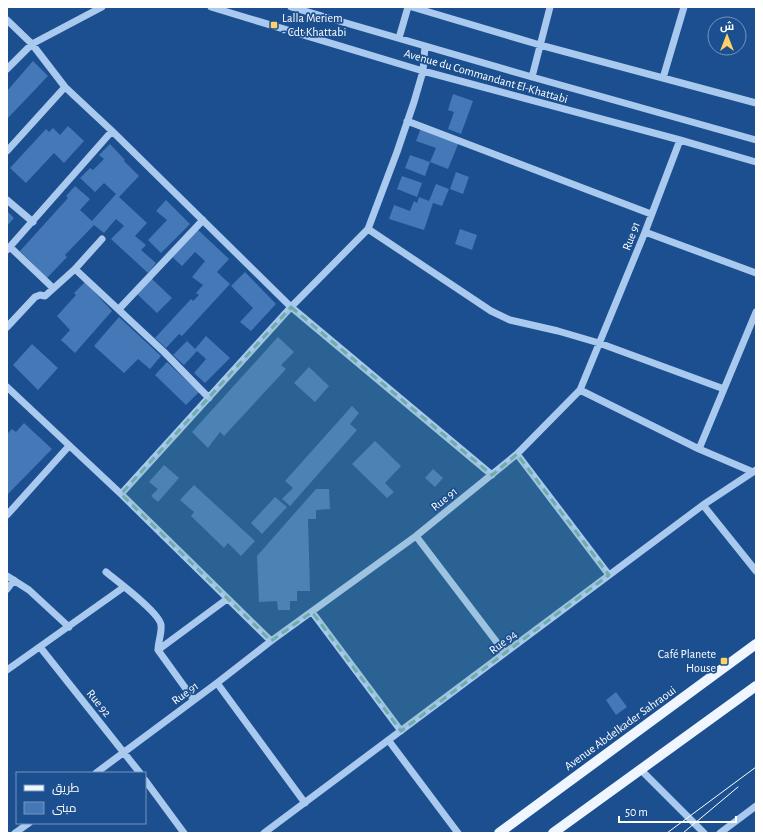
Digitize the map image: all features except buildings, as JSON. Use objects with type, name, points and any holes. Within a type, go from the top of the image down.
[{"type":"main road","name":"Avenue Abdelkader Sahraoui","points":[[499,833],[756,644]]},
{"type":"main road","points":[[553,833],[756,686]]},
{"type":"street","points":[[7,69],[32,44],[102,7]]},
{"type":"street","name":"Avenue du Commandant El-Khattabi","points":[[211,7],[424,71],[756,162]]},
{"type":"street","name":"Avenue du Commandant El-Khattabi","points":[[291,7],[532,78],[756,140]]},
{"type":"street","points":[[399,38],[408,7]]},
{"type":"street","points":[[412,7],[540,45],[756,103]]},
{"type":"street","points":[[532,78],[550,7]]},
{"type":"street","points":[[663,78],[684,7]]},
{"type":"street","points":[[7,20],[32,44],[65,86],[292,307],[492,475]]},
{"type":"street","points":[[121,494],[292,307],[368,229],[397,152],[424,71],[425,46]]},
{"type":"street","points":[[7,151],[65,86]]},
{"type":"street","points":[[407,121],[651,214]]},
{"type":"street","points":[[53,288],[9,249],[112,131]]},
{"type":"street","name":"Rue 91","points":[[97,772],[217,684],[271,641],[416,536],[517,454],[580,390],[645,232],[680,140]]},
{"type":"street","points":[[7,200],[33,222]]},
{"type":"street","points":[[118,309],[203,220]]},
{"type":"street","points":[[368,229],[491,311],[510,320],[558,331],[599,343],[724,389]]},
{"type":"street","points":[[645,232],[756,273]]},
{"type":"street","points":[[7,327],[35,297],[40,295],[45,296],[75,268],[102,239]]},
{"type":"street","points":[[75,268],[164,352],[209,398]]},
{"type":"street","points":[[699,449],[756,312]]},
{"type":"street","points":[[7,387],[121,494],[271,641]]},
{"type":"street","points":[[580,390],[699,449],[755,471]]},
{"type":"street","points":[[7,515],[69,446]]},
{"type":"street","points":[[517,454],[609,575]]},
{"type":"street","name":"Rue 94","points":[[264,833],[703,505],[755,471]]},
{"type":"street","points":[[703,505],[756,571]]},
{"type":"street","points":[[416,536],[505,654]]},
{"type":"street","points":[[106,572],[159,619],[161,626],[158,650],[194,700]]},
{"type":"street","points":[[7,576],[29,590],[69,626]]},
{"type":"street","points":[[7,589],[14,580]]},
{"type":"street","points":[[7,670],[124,587]]},
{"type":"street","points":[[158,650],[227,599]]},
{"type":"street","points":[[312,612],[401,731]]},
{"type":"street","name":"Rue 92","points":[[40,647],[139,772]]},
{"type":"street","points":[[217,684],[305,803]]},
{"type":"street","points":[[389,741],[458,833]]},
{"type":"street","points":[[640,769],[704,833]]},
{"type":"street","points":[[146,781],[184,833]]},
{"type":"street","points":[[720,833],[756,806]]},
{"type":"street","points":[[15,833],[27,824]]},
{"type":"highlighted area","points":[[291,307],[492,475],[517,454],[609,575],[401,731],[312,612],[271,641],[121,494]]},
{"type":"tram line","points":[[667,833],[756,767]]},
{"type":"tram line","points":[[683,833],[738,787]]},
{"type":"place","name":"Lalla Meriem - Cdt Khattabi","points":[[274,25]]},
{"type":"place","name":"Café Planete House","points":[[724,661]]}]
